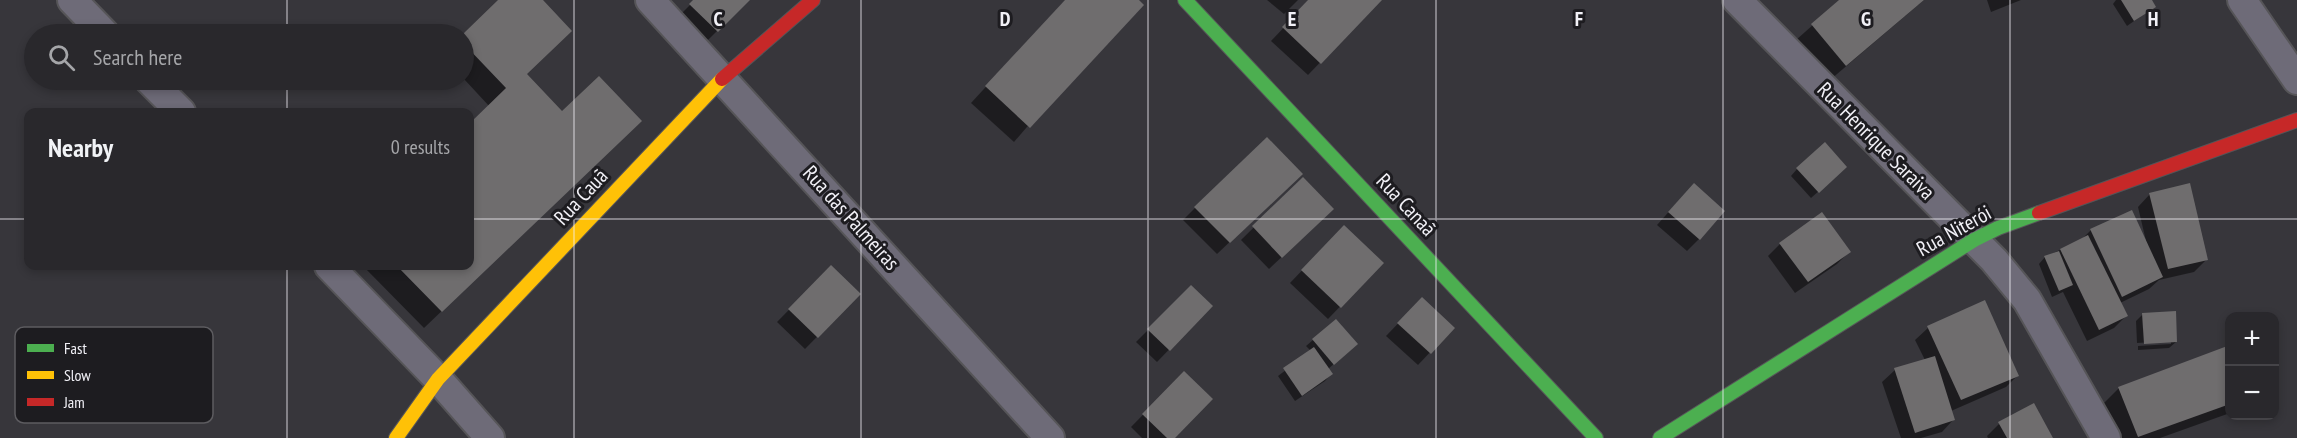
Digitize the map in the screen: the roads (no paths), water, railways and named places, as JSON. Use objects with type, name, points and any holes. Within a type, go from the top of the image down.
[{"type":"street","points":[[72,0],[95,24]]},
{"type":"street","name":"Rua das Palmeiras","points":[[650,0],[1050,438]]},
{"type":"street","name":"Rua Cauã","points":[[396,438],[438,379],[723,78],[813,0]]},
{"type":"street","name":"Rua Canaã","points":[[1185,0],[1596,438]]},
{"type":"street","name":"Rua Henrique Saraiva","points":[[1737,0],[1994,260],[2027,300],[2106,438]]},
{"type":"street","points":[[2242,0],[2297,80]]},
{"type":"street","points":[[159,90],[177,108]]},
{"type":"street","name":"Rua Niterói","points":[[1660,438],[1974,240],[1998,228],[2297,120]]},
{"type":"street","points":[[333,270],[438,379],[490,438]]}]
